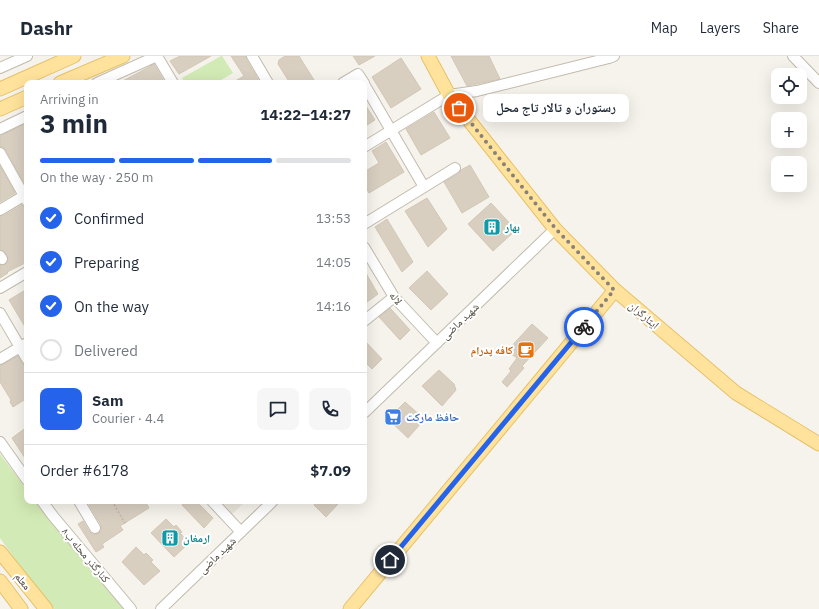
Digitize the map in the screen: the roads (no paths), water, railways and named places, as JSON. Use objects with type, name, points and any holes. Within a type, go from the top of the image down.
[{"type":"main road","points":[[0,89],[74,56]]},
{"type":"main road","points":[[67,80],[123,56]]},
{"type":"main road","name":"ایثارگران","points":[[428,56],[449,96],[555,228],[614,290],[736,393],[819,444]]},
{"type":"main road","points":[[0,109],[24,98]]},
{"type":"main road","points":[[350,609],[614,290]]},
{"type":"main road","name":"معلم","points":[[0,552],[46,609]]},
{"type":"main road","name":"معلم","points":[[0,581],[21,609]]},
{"type":"street","points":[[4,63],[27,56]]},
{"type":"street","points":[[104,80],[157,56],[171,80]]},
{"type":"street","points":[[252,56],[266,80]]},
{"type":"street","points":[[367,145],[449,96],[477,91],[614,56]]},
{"type":"street","points":[[793,56],[819,83]]},
{"type":"street","points":[[367,88],[424,187]]},
{"type":"street","points":[[0,129],[24,117]]},
{"type":"street","points":[[0,153],[24,194]]},
{"type":"street","points":[[367,222],[455,168]]},
{"type":"street","points":[[0,210],[24,198]]},
{"type":"street","name":"شهید ماضی","points":[[367,410],[555,228]]},
{"type":"street","name":"لاله","points":[[367,252],[394,297],[437,343]]},
{"type":"street","points":[[0,288],[24,274]]},
{"type":"street","points":[[367,319],[394,297]]},
{"type":"street","points":[[0,313],[24,345],[0,359]]},
{"type":"street","points":[[0,442],[24,476]]},
{"type":"street","name":"کنارگذر محله ب۸","points":[[44,504],[131,609]]},
{"type":"street","points":[[81,504],[95,528]]},
{"type":"street","points":[[215,504],[241,532]]},
{"type":"street","name":"شهید ماضی","points":[[161,609],[270,504]]},
{"type":"place","name":"رستوران و تالار تاج محل","points":[[459,108]]},
{"type":"place","name":"بهار","points":[[492,227]]},
{"type":"place","name":"کافه پدرام","points":[[526,350]]},
{"type":"place","name":"حافظ مارکت","points":[[393,417]]},
{"type":"place","name":"ارمغان","points":[[170,538]]}]
